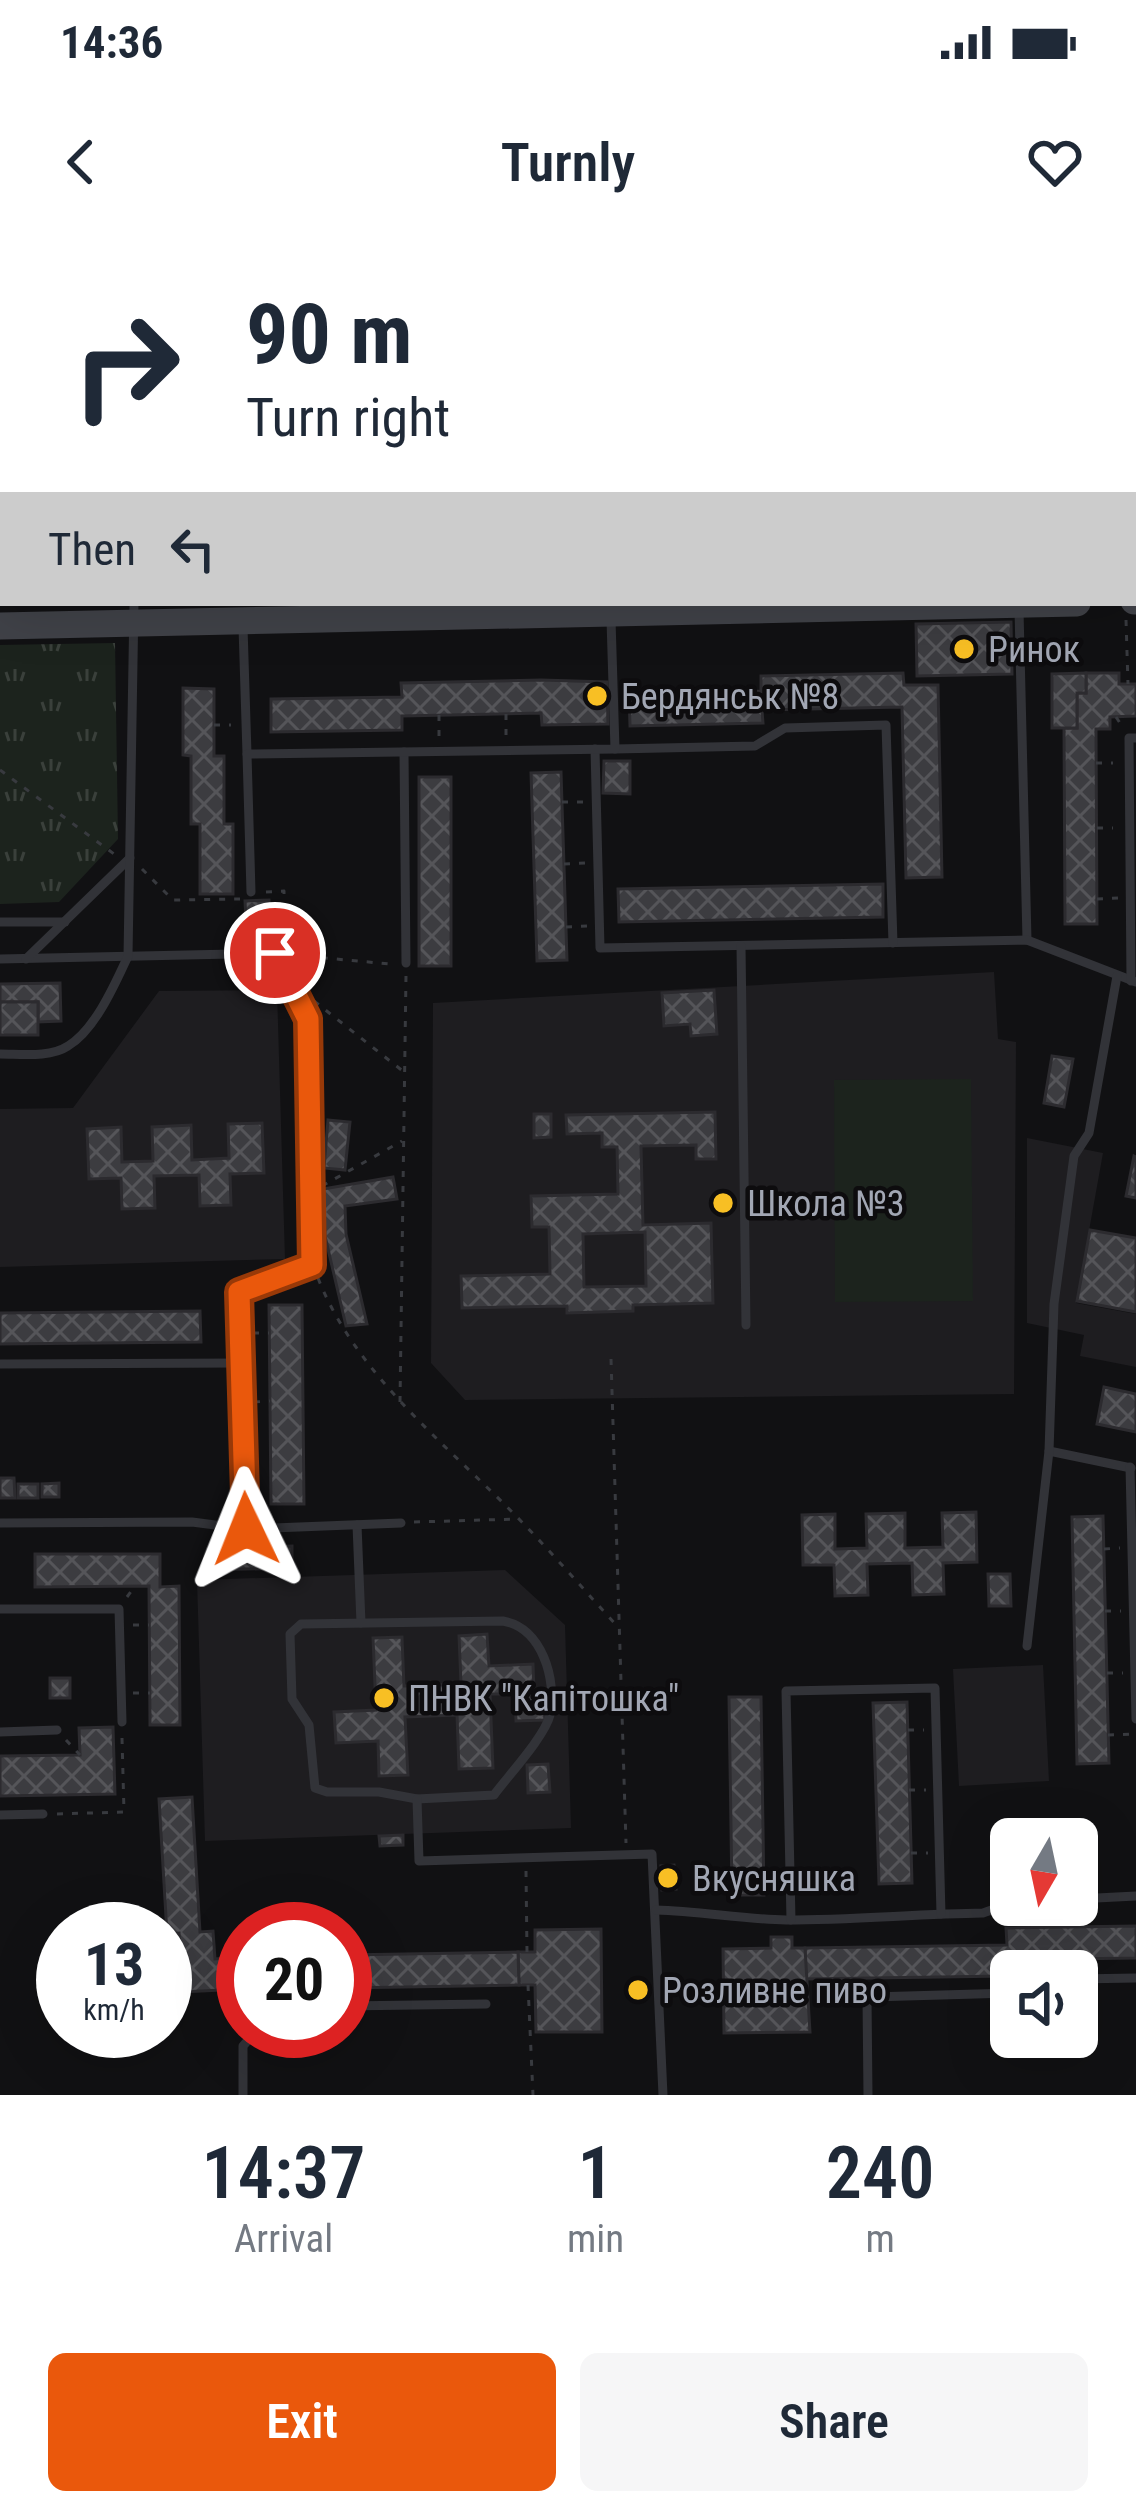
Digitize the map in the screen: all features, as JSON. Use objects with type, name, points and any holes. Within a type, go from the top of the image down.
[{"type":"main road","points":[[0,626],[134,613],[181,613],[243,622],[290,612],[611,614],[874,606]]},
{"type":"lane","points":[[1005,606],[1027,940]]},
{"type":"lane","points":[[0,1054],[43,1054],[69,1046],[105,1004],[128,956],[134,613]]},
{"type":"lane","points":[[611,614],[614,749]]},
{"type":"lane","points":[[243,622],[251,892]]},
{"type":"lane","points":[[247,754],[755,746],[785,728],[886,725],[893,943]]},
{"type":"lane","points":[[595,749],[600,949],[1027,940],[1133,981],[1129,738],[1136,738]]},
{"type":"lane","points":[[404,752],[406,963]]},
{"type":"lane","points":[[26,958],[130,857]]},
{"type":"lane","points":[[0,922],[65,922]]},
{"type":"lane","points":[[741,946],[746,1325]]},
{"type":"lane","points":[[0,959],[275,953],[308,1019],[312,1265],[239,1292],[246,1529]]},
{"type":"lane","points":[[1027,1646],[1049,1451],[1054,1304],[1074,1156],[1089,1133],[1117,976]]},
{"type":"lane","points":[[0,1364],[241,1363]]},
{"type":"lane","points":[[1049,1451],[1133,1468],[1136,1719]]},
{"type":"lane","points":[[0,1523],[192,1522],[246,1529],[401,1522]]},
{"type":"lane","points":[[357,1525],[361,1623]]},
{"type":"lane","points":[[0,1610],[119,1609],[122,1722]]},
{"type":"lane","points":[[503,1621],[520,1624],[532,1635],[548,1670],[550,1716],[494,1795],[417,1799],[315,1787],[309,1725],[292,1699],[290,1634],[302,1624],[503,1621]]},
{"type":"lane","points":[[790,1920],[786,1691],[934,1688],[941,1914]]},
{"type":"lane","points":[[0,1732],[57,1730]]},
{"type":"lane","points":[[417,1799],[419,1861],[652,1854],[663,2095]]},
{"type":"lane","points":[[0,1815],[44,1814]]},
{"type":"lane","points":[[1098,1898],[1136,1896]]},
{"type":"lane","points":[[656,1910],[790,1920],[990,1910]]},
{"type":"lane","points":[[1098,1979],[1136,1978]]},
{"type":"lane","points":[[837,1998],[990,1994]]},
{"type":"lane","points":[[867,1998],[868,2095]]},
{"type":"lane","points":[[372,2005],[486,2003]]},
{"type":"lane","points":[[242,2058],[243,2095]]},
{"type":"path","points":[[1128,684],[1132,606]]},
{"type":"path","points":[[506,714],[506,750]]},
{"type":"path","points":[[439,715],[439,751]]},
{"type":"path","points":[[214,725],[246,725]]},
{"type":"path","points":[[1096,764],[1129,763]]},
{"type":"path","points":[[0,770],[110,854],[130,857],[173,900],[238,899],[251,892],[284,891],[286,938],[275,953],[368,964],[406,963],[400,1402]]},
{"type":"path","points":[[562,802],[596,801]]},
{"type":"path","points":[[1097,828],[1130,828]]},
{"type":"path","points":[[564,864],[598,863]]},
{"type":"path","points":[[1097,898],[1130,898]]},
{"type":"path","points":[[566,927],[599,926]]},
{"type":"path","points":[[289,981],[404,1072]]},
{"type":"path","points":[[311,1193],[404,1140]]},
{"type":"path","points":[[312,1265],[329,1308],[400,1402],[520,1519],[621,1630]]},
{"type":"path","points":[[611,1359],[626,1854]]},
{"type":"path","points":[[401,1522],[520,1519]]},
{"type":"path","points":[[120,1626],[149,1625]]},
{"type":"path","points":[[44,1814],[124,1812],[122,1722]]},
{"type":"path","points":[[57,1730],[80,1755]]},
{"type":"path","points":[[1108,1735],[1136,1734]]},
{"type":"path","points":[[525,1858],[527,1952]]},
{"type":"path","points":[[528,1985],[533,2095]]},
{"type":"shaded area","name":"Школа №3","points":[[994,972],[998,1039],[1016,1042],[1014,1394],[465,1400],[431,1363],[433,1003]]},
{"type":"shaded area","points":[[277,990],[285,1259],[0,1267],[0,1109],[73,1108],[159,991]]},
{"type":"shaded area","points":[[1027,1138],[1103,1153],[1076,1303],[1136,1314],[1136,1367],[1080,1356],[1084,1335],[1027,1323]]},
{"type":"shaded area","name":"ПНВК \"Капітошка\"","points":[[505,1570],[565,1625],[571,1828],[205,1841],[197,1580]]},
{"type":"shaded area","points":[[1043,1665],[1049,1781],[959,1786],[953,1669]]},
{"type":"green space","points":[[115,643],[118,839],[59,902],[0,904],[0,645]]},
{"type":"green space","points":[[971,1079],[973,1301],[835,1302],[834,1080]]},
{"type":"building","name":"Ринок","points":[[1011,622],[1012,674],[917,676],[916,624]]},
{"type":"building","points":[[903,673],[904,685],[938,685],[942,877],[906,878],[902,707],[762,710],[763,723],[630,726],[629,694],[761,691],[761,676]]},
{"type":"building","points":[[1086,673],[1119,673],[1119,684],[1136,684],[1136,716],[1110,717],[1110,729],[1096,729],[1097,924],[1065,924],[1064,728],[1077,728],[1077,693],[1086,693]]},
{"type":"building","points":[[1086,673],[1086,693],[1077,693],[1077,728],[1052,728],[1052,674]]},
{"type":"building","points":[[607,682],[608,724],[542,725],[541,713],[402,716],[402,730],[271,732],[271,699],[402,697],[401,683]]},
{"type":"building","points":[[183,688],[214,689],[214,756],[224,756],[224,824],[233,824],[233,894],[200,894],[200,824],[191,824],[191,756],[183,755]]},
{"type":"building","points":[[604,761],[630,761],[630,794],[603,793]]},
{"type":"building","points":[[561,772],[567,960],[537,961],[531,773]]},
{"type":"building","points":[[419,777],[451,777],[451,966],[419,966]]},
{"type":"building","points":[[883,884],[883,917],[619,922],[618,889]]},
{"type":"building","points":[[269,900],[270,920],[246,922],[245,901]]},
{"type":"building","points":[[60,983],[61,1021],[38,1022],[38,1002],[0,1002],[0,984]]},
{"type":"building","points":[[714,990],[717,1034],[691,1036],[690,1024],[664,1026],[662,993]]},
{"type":"building","points":[[0,1002],[38,1002],[38,1035],[0,1035]]},
{"type":"building","points":[[1052,1056],[1073,1059],[1064,1107],[1044,1103]]},
{"type":"building","points":[[715,1112],[716,1159],[696,1159],[696,1145],[641,1146],[643,1225],[711,1223],[713,1303],[567,1313],[567,1306],[462,1308],[461,1276],[550,1274],[549,1227],[532,1227],[531,1196],[618,1194],[617,1147],[602,1147],[602,1133],[567,1134],[566,1115]],"holes":[[[645,1232],[646,1286],[584,1287],[583,1234]]]},
{"type":"building","points":[[534,1114],[551,1114],[551,1137],[534,1138]]},
{"type":"building","points":[[328,1120],[350,1122],[345,1170],[324,1168]]},
{"type":"building","points":[[262,1123],[264,1173],[230,1174],[231,1205],[200,1206],[199,1175],[154,1176],[155,1208],[122,1209],[121,1178],[89,1179],[87,1129],[121,1127],[122,1162],[153,1161],[152,1127],[191,1125],[192,1160],[229,1158],[228,1124]]},
{"type":"building","points":[[1136,1157],[1136,1198],[1126,1196]]},
{"type":"building","points":[[393,1177],[397,1199],[345,1206],[346,1234],[367,1324],[346,1326],[325,1236],[323,1189]]},
{"type":"building","points":[[1090,1230],[1136,1238],[1136,1312],[1077,1301]]},
{"type":"building","points":[[269,1305],[302,1305],[304,1504],[271,1504]]},
{"type":"building","points":[[200,1311],[201,1342],[0,1344],[0,1313]]},
{"type":"building","points":[[1104,1387],[1136,1394],[1136,1432],[1097,1424]]},
{"type":"building","points":[[0,1478],[14,1478],[15,1498],[0,1498]]},
{"type":"building","points":[[59,1483],[59,1497],[42,1497],[42,1484]]},
{"type":"building","points":[[18,1484],[38,1484],[38,1498],[18,1498]]},
{"type":"building","points":[[976,1512],[977,1562],[943,1563],[944,1594],[913,1595],[912,1563],[867,1564],[868,1595],[835,1596],[834,1565],[803,1565],[802,1515],[835,1514],[835,1549],[867,1548],[866,1514],[905,1513],[905,1548],[943,1547],[942,1513]]},
{"type":"building","points":[[1103,1516],[1109,1763],[1077,1764],[1072,1517]]},
{"type":"building","points":[[292,1546],[292,1568],[209,1570],[208,1549]]},
{"type":"building","points":[[35,1554],[160,1554],[160,1587],[179,1586],[180,1725],[150,1725],[149,1586],[35,1587]]},
{"type":"building","points":[[988,1574],[1010,1574],[1011,1606],[989,1606]]},
{"type":"building","points":[[487,1634],[489,1666],[533,1664],[534,1693],[543,1692],[545,1720],[516,1721],[515,1694],[490,1694],[493,1768],[459,1769],[457,1715],[405,1717],[408,1775],[379,1776],[378,1741],[336,1743],[334,1712],[376,1710],[373,1638],[402,1637],[404,1686],[461,1684],[459,1636]]},
{"type":"building","points":[[50,1678],[70,1678],[70,1698],[50,1698]]},
{"type":"building","points":[[729,1697],[761,1697],[764,1895],[732,1895]]},
{"type":"building","points":[[907,1702],[912,1883],[879,1884],[873,1703]]},
{"type":"building","points":[[113,1727],[115,1794],[0,1796],[0,1756],[80,1755],[79,1728]]},
{"type":"building","points":[[548,1764],[550,1792],[528,1793],[527,1765]]},
{"type":"building","points":[[192,1797],[200,1932],[213,1931],[216,1990],[192,1991],[192,1902],[165,1902],[159,1799]]},
{"type":"building","points":[[403,1835],[403,1845],[380,1846],[379,1836]]},
{"type":"building","name":"Вкусняшка","points":[[674,1865],[676,1889],[662,1890],[661,1866]]},
{"type":"building","points":[[1136,1926],[1136,1958],[1098,1959],[1098,1950],[990,1950],[990,1976],[805,1979],[805,1948],[1007,1945],[1006,1928]]},
{"type":"building","points":[[601,1929],[602,2032],[536,2032],[535,1985],[519,1985],[518,1952],[535,1952],[535,1930]]},
{"type":"building","points":[[771,1937],[792,1937],[792,1948],[805,1948],[810,2032],[724,2033],[723,1949],[771,1948]]},
{"type":"building","points":[[518,1952],[519,1985],[372,1988],[372,1955]]},
{"type":"place","name":"Ринок","points":[[964,649]]},
{"type":"place","name":"Бердянськ №8","points":[[597,696]]},
{"type":"place","name":"Школа №3","points":[[723,1203]]},
{"type":"place","name":"ПНВК \"Капітошка\"","points":[[384,1698]]},
{"type":"place","name":"Вкусняшка","points":[[668,1878]]},
{"type":"place","name":"Розливне пиво","points":[[638,1990]]},
{"type":"route","points":[[246,1529],[239,1292],[312,1265],[308,1019],[275,953]]}]
